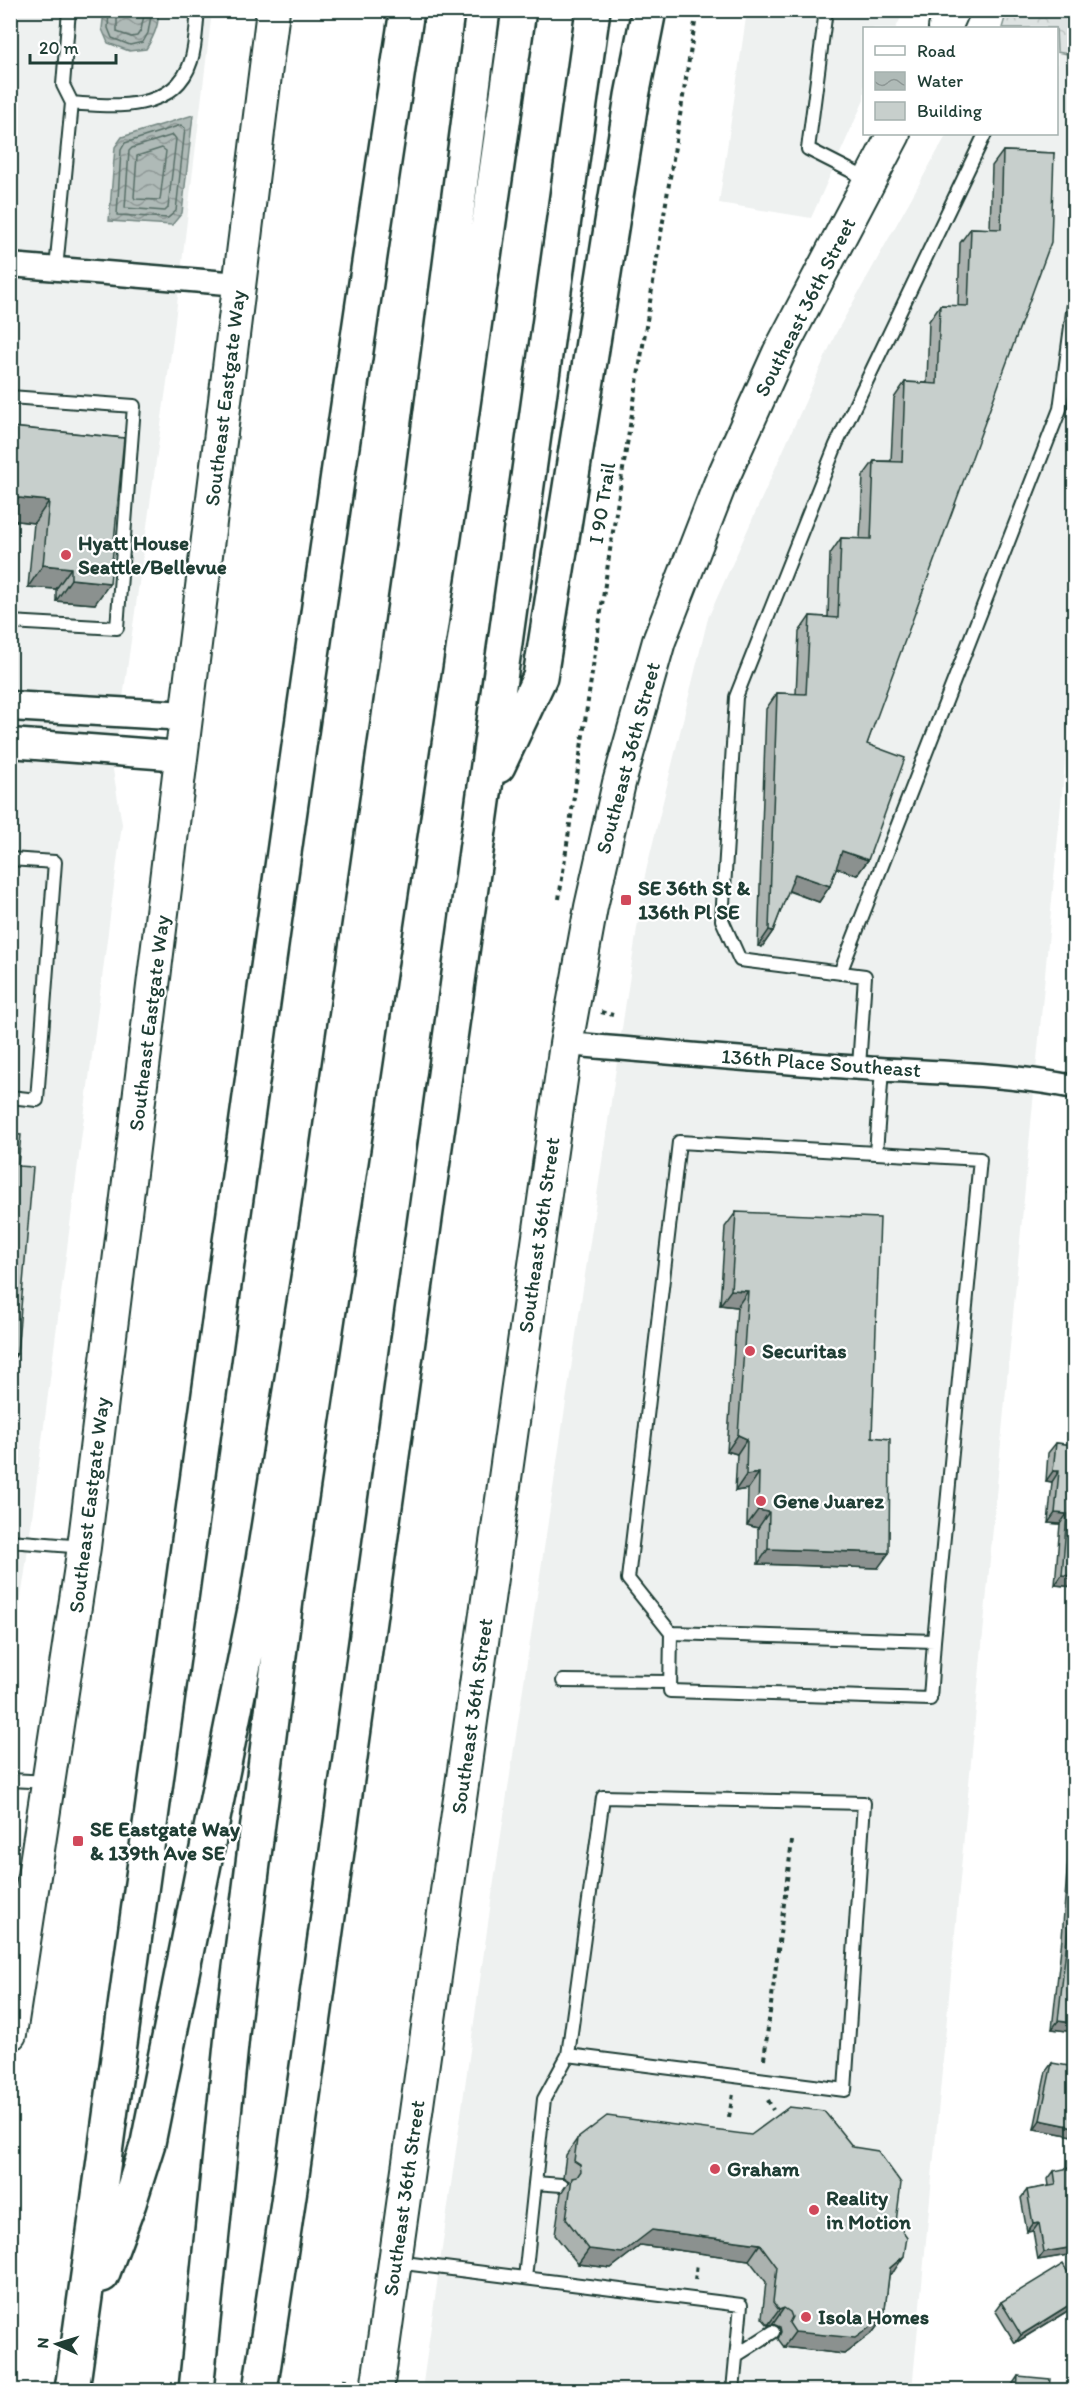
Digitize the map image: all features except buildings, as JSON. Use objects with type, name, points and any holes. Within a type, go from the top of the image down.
[{"type":"highway","points":[[382,177],[392,10]]},
{"type":"highway","points":[[72,2391],[237,1183],[407,10]]},
{"type":"highway","points":[[81,2331],[129,2203],[147,2143],[256,1604],[324,1175],[416,526],[483,10]]},
{"type":"highway","points":[[196,2391],[234,2015],[287,1592],[445,533],[519,10]]},
{"type":"highway","points":[[260,2391],[485,795],[592,10]]},
{"type":"highway","points":[[485,795],[540,677],[632,96],[649,10]]},
{"type":"main road","name":"Southeast Eastgate Way","points":[[10,2034],[84,1547],[273,10]]},
{"type":"main road","points":[[945,27],[953,10]]},
{"type":"main road","name":"Southeast 36th Street","points":[[377,2391],[566,1044],[591,907],[616,794],[659,641],[720,484],[778,353],[893,135]]},
{"type":"street","points":[[10,265],[239,284]]},
{"type":"street","points":[[10,706],[187,716]]},
{"type":"street","points":[[10,743],[182,756]]},
{"type":"street","name":"136th Place Southeast","points":[[566,1044],[882,1069],[1007,1076],[1074,1087]]},
{"type":"lane","points":[[56,269],[72,103],[63,85],[69,10]]},
{"type":"lane","points":[[72,103],[109,106],[146,103],[160,97],[183,77],[190,63],[194,49],[198,10]]},
{"type":"lane","points":[[826,10],[808,149],[869,180]]},
{"type":"lane","points":[[859,1067],[865,976],[740,960],[722,920],[736,697],[836,445],[985,135]]},
{"type":"lane","points":[[840,973],[1060,409],[1074,304]]},
{"type":"lane","points":[[10,397],[134,406],[117,628],[10,622]]},
{"type":"lane","points":[[10,859],[55,862],[37,1100],[10,1097]]},
{"type":"lane","points":[[876,1153],[882,1069]]},
{"type":"lane","points":[[679,1142],[876,1153],[980,1159],[930,1699],[670,1691],[671,1633],[628,1579],[679,1142]]},
{"type":"lane","points":[[10,1541],[84,1547]]},
{"type":"lane","points":[[671,1633],[934,1641]]},
{"type":"lane","points":[[563,1681],[670,1682]]},
{"type":"lane","points":[[10,1780],[50,1782]]},
{"type":"lane","points":[[525,2278],[544,2099],[568,2055],[603,1797],[864,1803],[845,2090],[568,2055]]},
{"type":"lane","points":[[535,2182],[562,2185]]},
{"type":"lane","points":[[394,2262],[741,2305],[734,2391]]},
{"type":"lane","points":[[737,2355],[773,2332]]},
{"type":"path","name":"I 90 Trail","points":[[558,906],[610,550],[697,10]]},
{"type":"path","points":[[772,2110],[761,2088],[792,1841]]},
{"type":"path","points":[[729,2117],[733,2094]]},
{"type":"path","points":[[695,2287],[697,2263]]},
{"type":"shaded area","points":[[11,11],[212,11],[172,346],[113,770],[122,824],[25,1572],[11,1663]]},
{"type":"shaded area","points":[[747,11],[904,11],[896,27],[863,27],[863,102],[811,218],[719,203]]},
{"type":"shaded area","points":[[1058,52],[1074,55],[1074,666],[912,2390],[422,2390],[492,1895],[645,875],[708,618],[836,333],[946,135],[1058,135]]},
{"type":"green space","points":[[1007,11],[1074,11],[1074,55],[1058,52],[1058,27],[1002,27]]},
{"type":"water","points":[[104,11],[158,11],[157,26],[146,49],[129,51],[108,43],[102,29]]},
{"type":"water","points":[[193,115],[182,213],[172,225],[109,221],[115,147],[122,137]]},
{"type":"place","name":"Hyatt House Seattle/Bellevue","points":[[66,555]]},
{"type":"place","name":"SE 36th St & 136th Pl SE","points":[[626,900]]},
{"type":"place","name":"Securitas","points":[[750,1351]]},
{"type":"place","name":"Gene Juarez","points":[[761,1501]]},
{"type":"place","name":"SE Eastgate Way & 139th Ave SE","points":[[78,1841]]},
{"type":"place","name":"Graham","points":[[715,2169]]},
{"type":"place","name":"Reality in Motion","points":[[814,2210]]},
{"type":"place","name":"Isola Homes","points":[[806,2317]]}]
